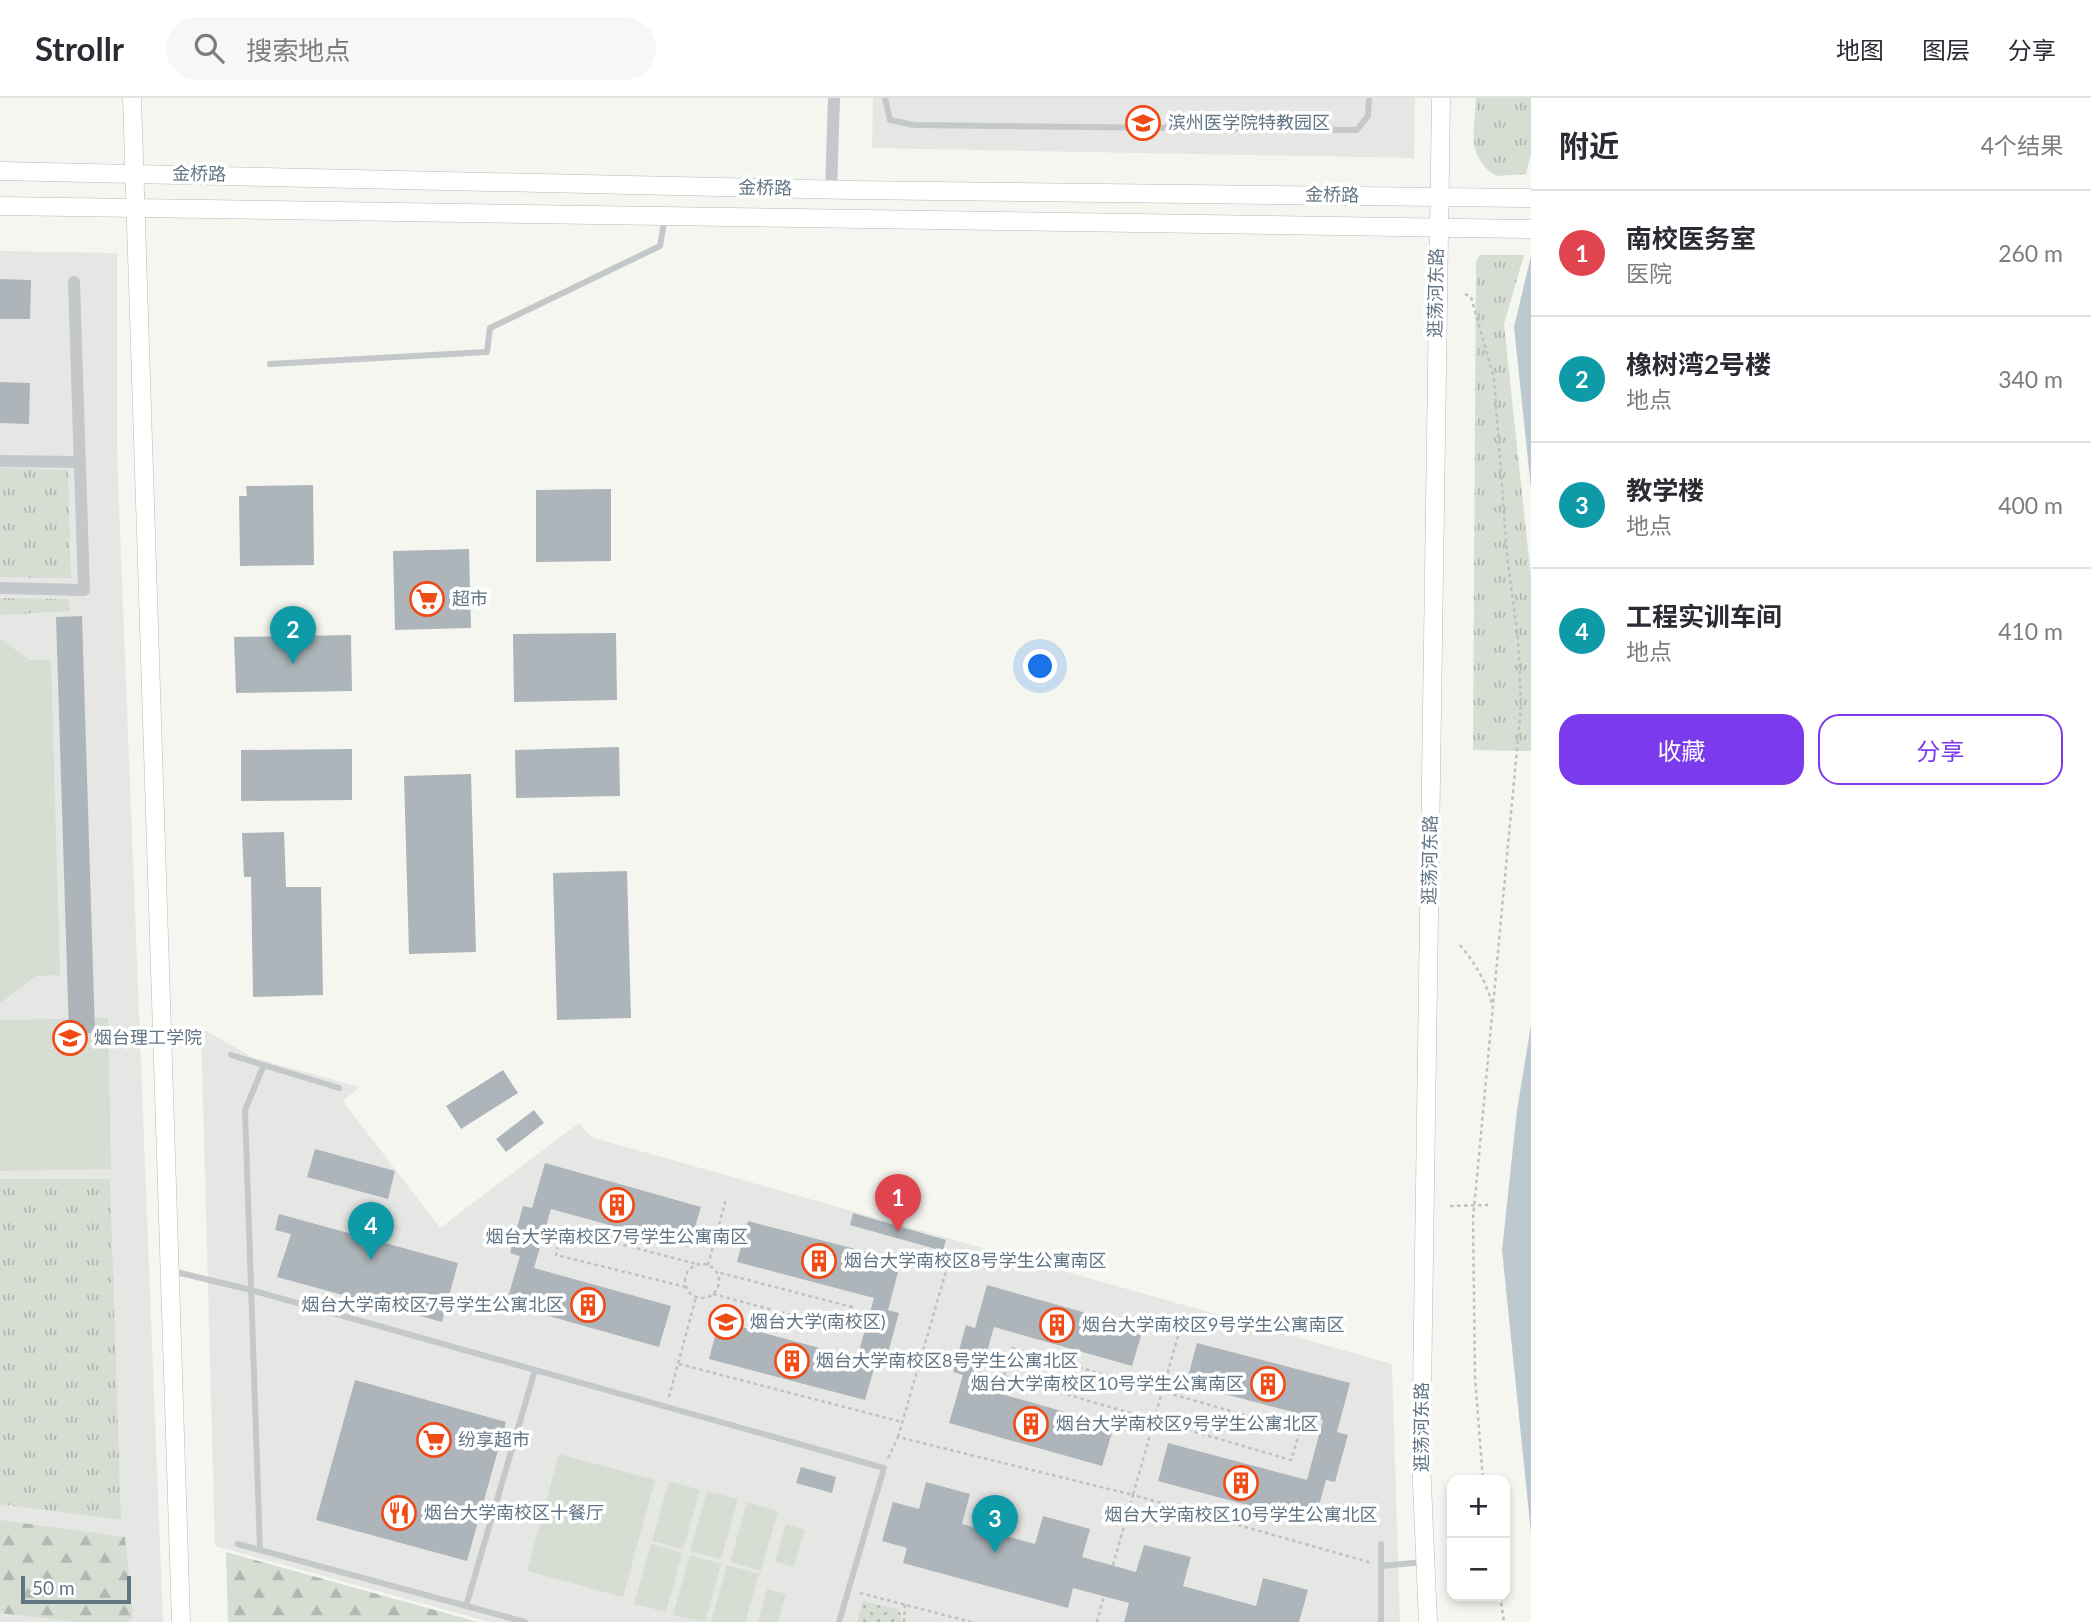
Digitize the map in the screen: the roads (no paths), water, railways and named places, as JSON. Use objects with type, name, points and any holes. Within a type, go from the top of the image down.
[{"type":"street","points":[[132,98],[181,1622]]},
{"type":"street","points":[[831,190],[834,98]]},
{"type":"street","name":"逛荡河东路","points":[[1428,1622],[1421,1460],[1441,98]]},
{"type":"street","name":"金桥路","points":[[0,171],[831,190],[1531,198]]},
{"type":"street","name":"金桥路","points":[[0,206],[1531,229]]},
{"type":"street","points":[[0,588],[84,590],[77,462],[74,282]]},
{"type":"street","points":[[0,461],[77,462]]},
{"type":"lane","points":[[885,98],[890,120],[914,125],[1357,130],[1368,116],[1368,98]]},
{"type":"lane","points":[[270,364],[487,352],[490,328],[660,246],[666,215]]},
{"type":"lane","points":[[231,1055],[263,1067],[339,1088]]},
{"type":"lane","points":[[260,1550],[245,1110],[263,1067]]},
{"type":"lane","points":[[170,1271],[251,1290],[884,1468],[839,1622]]},
{"type":"lane","points":[[466,1606],[535,1370]]},
{"type":"lane","points":[[238,1544],[525,1622]]},
{"type":"lane","points":[[1381,1544],[1381,1622]]},
{"type":"lane","points":[[1381,1566],[1426,1562]]},
{"type":"place","name":"滨州医学院特教园区","points":[[1143,123]]},
{"type":"place","name":"超市","points":[[427,599]]},
{"type":"place","name":"橡树湾2号楼","points":[[293,664]]},
{"type":"place","name":"烟台理工学院","points":[[70,1038]]},
{"type":"place","name":"烟台大学南校区7号学生公寓南区","points":[[617,1205]]},
{"type":"place","name":"南校医务室","points":[[898,1232]]},
{"type":"place","name":"工程实训车间","points":[[371,1260]]},
{"type":"place","name":"烟台大学南校区8号学生公寓南区","points":[[819,1261]]},
{"type":"place","name":"烟台大学南校区7号学生公寓北区","points":[[588,1305]]},
{"type":"place","name":"烟台大学(南校区)","points":[[726,1322]]},
{"type":"place","name":"烟台大学南校区9号学生公寓南区","points":[[1057,1325]]},
{"type":"place","name":"烟台大学南校区8号学生公寓北区","points":[[792,1361]]},
{"type":"place","name":"烟台大学南校区10号学生公寓南区","points":[[1268,1384]]},
{"type":"place","name":"烟台大学南校区9号学生公寓北区","points":[[1031,1424]]},
{"type":"place","name":"纷享超市","points":[[434,1440]]},
{"type":"place","name":"烟台大学南校区10号学生公寓北区","points":[[1241,1483]]},
{"type":"place","name":"烟台大学南校区十餐厅","points":[[399,1513]]},
{"type":"place","name":"教学楼","points":[[995,1553]]}]
